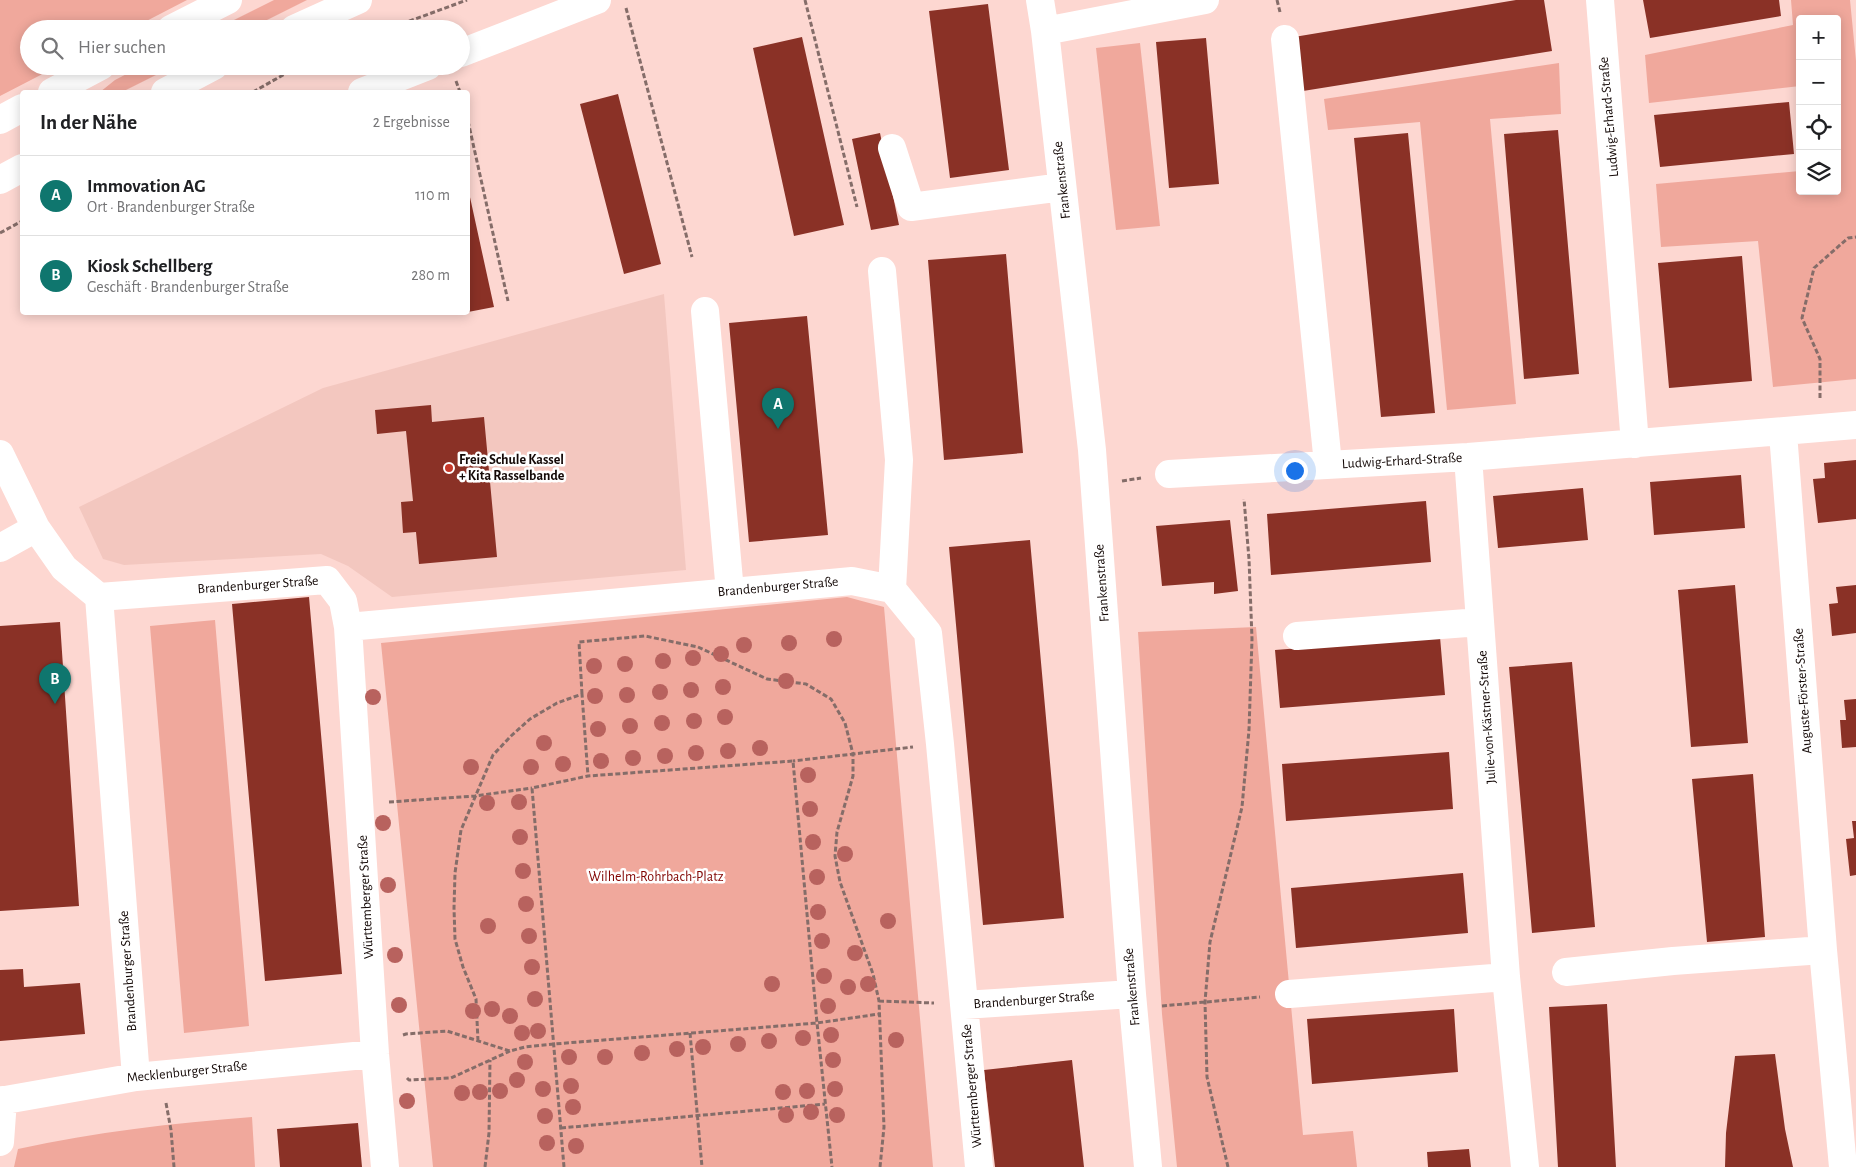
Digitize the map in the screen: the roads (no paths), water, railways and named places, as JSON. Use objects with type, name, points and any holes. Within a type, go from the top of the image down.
[{"type":"street","points":[[189,20],[228,0]]},
{"type":"street","points":[[314,20],[358,0]]},
{"type":"street","points":[[470,49],[597,0]]},
{"type":"street","name":"Frankenstraße","points":[[1040,0],[1045,31],[1094,486],[1133,1001],[1148,1167]]},
{"type":"street","points":[[1045,31],[1205,0]]},
{"type":"street","name":"Ludwig-Erhard-Straße","points":[[1600,0],[1635,444]]},
{"type":"street","points":[[1285,39],[1328,464]]},
{"type":"street","points":[[56,90],[84,75]]},
{"type":"street","points":[[169,90],[197,75]]},
{"type":"street","points":[[367,90],[405,75]]},
{"type":"street","points":[[0,120],[20,109]]},
{"type":"street","points":[[892,148],[911,207],[1062,187]]},
{"type":"street","points":[[0,180],[20,169]]},
{"type":"street","points":[[882,270],[899,460],[892,589]]},
{"type":"street","points":[[705,311],[730,592]]},
{"type":"street","name":"Ludwig-Erhard-Straße","points":[[1169,474],[1468,457],[1856,426]]},
{"type":"street","name":"Auguste-Förster-Straße","points":[[1783,433],[1823,950],[1843,1167]]},
{"type":"street","points":[[0,454],[36,528],[64,568],[99,597]]},
{"type":"street","name":"Julie-von-Kästner-Straße","points":[[1468,457],[1506,977],[1525,1167]]},
{"type":"street","points":[[0,548],[36,528]]},
{"type":"street","name":"Brandenburger Straße","points":[[148,1076],[99,597],[327,580],[343,601],[348,627],[852,581],[892,589],[928,633],[964,1005],[1133,1001]]},
{"type":"street","points":[[1297,636],[1480,622]]},
{"type":"street","name":"Württemberger Straße","points":[[348,627],[385,1167]]},
{"type":"street","points":[[1566,972],[1672,961],[1823,950]]},
{"type":"street","points":[[1289,994],[1506,977]]},
{"type":"street","name":"Württemberger Straße","points":[[964,1005],[979,1167]]},
{"type":"street","name":"Mecklenburger Straße","points":[[2,1101],[148,1076],[376,1054]]},
{"type":"street","points":[[0,1142],[2,1101]]},
{"type":"place","name":"Immovation AG","points":[[778,429]]},
{"type":"place","name":"Freie Schule Kassel + Kita Rasselbande","points":[[449,468]]},
{"type":"place","name":"Kiosk Schellberg","points":[[55,704]]},
{"type":"park label","name":"Wilhelm-Rohrbach-Platz","points":[[656,877]]}]
